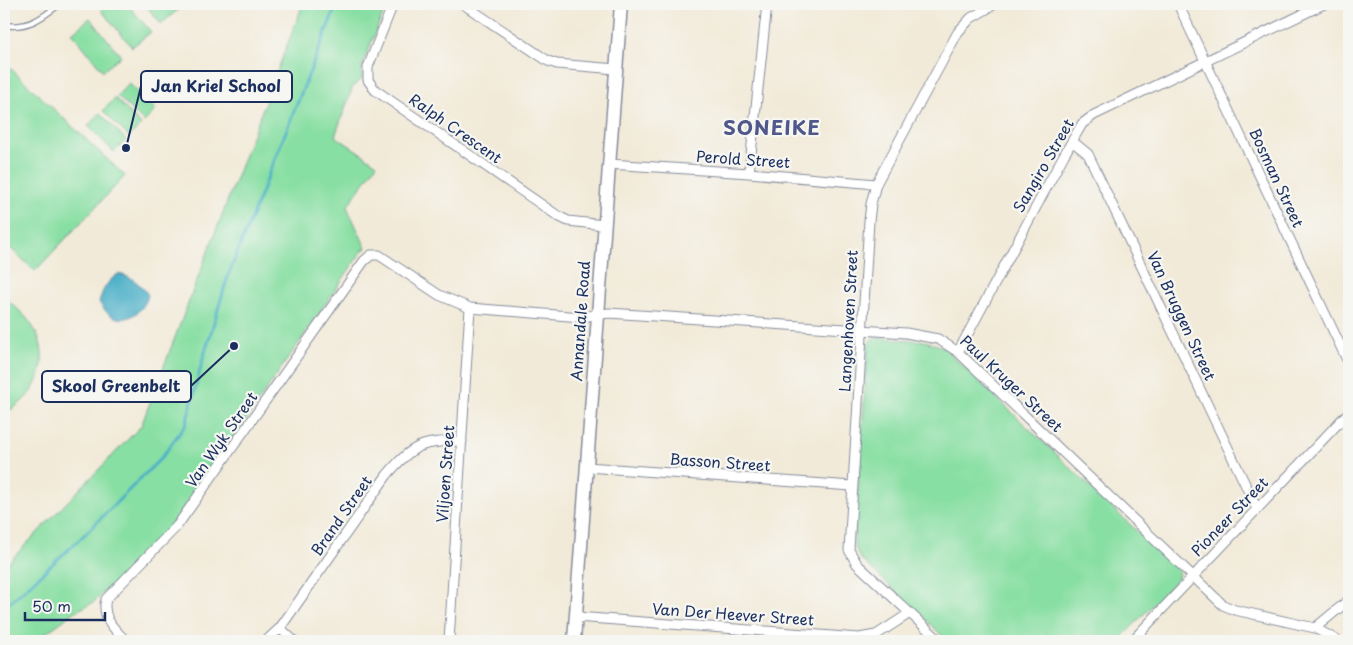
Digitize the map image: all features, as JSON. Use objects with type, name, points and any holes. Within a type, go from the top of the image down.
[{"type":"street","name":"Ralph Crescent","points":[[393,4],[368,67],[368,80],[375,90],[558,216],[568,221],[604,225]]},
{"type":"street","points":[[463,4],[548,62],[616,70]]},
{"type":"street","name":"Annandale Road","points":[[574,641],[621,4]]},
{"type":"street","points":[[749,173],[766,4]]},
{"type":"street","name":"Langenhoven Street","points":[[940,641],[857,564],[851,555],[849,546],[870,213],[876,184],[958,32],[971,18],[995,4]]},
{"type":"street","name":"Bosman Street","points":[[1178,4],[1349,364]]},
{"type":"street","name":"Sangiro Street","points":[[958,352],[1072,141],[1082,124],[1089,117],[1324,4]]},
{"type":"street","name":"Van Bruggen Street","points":[[1072,141],[1088,154],[1257,509]]},
{"type":"street","name":"Perold Street","points":[[609,164],[876,184]]},
{"type":"street","name":"Paul Kruger Street","points":[[371,256],[379,255],[439,295],[470,308],[581,317],[609,313],[906,334],[930,337],[943,341],[958,352],[1218,600],[1230,608],[1315,628],[1338,641]]},
{"type":"street","name":"Van Wyk Street","points":[[126,641],[106,617],[104,606],[106,599],[177,526],[359,267],[371,256]]},
{"type":"street","name":"Viljoen Street","points":[[449,641],[470,308]]},
{"type":"street","name":"Pioneer Street","points":[[1132,641],[1349,412]]},
{"type":"street","name":"Brand Street","points":[[266,641],[280,628],[400,459],[427,443],[462,440]]},
{"type":"street","name":"Basson Street","points":[[586,467],[852,486]]},
{"type":"street","points":[[1315,628],[1349,600]]},
{"type":"street","name":"Van Der Heever Street","points":[[576,617],[860,638],[876,635],[910,613]]},
{"type":"street","points":[[280,628],[294,641]]},
{"type":"lane","points":[[4,24],[21,26],[32,23],[60,4]]},
{"type":"path","points":[[4,636],[9,641]]},
{"type":"green space","points":[[108,4],[127,4],[151,32],[132,47],[101,10]]},
{"type":"green space","points":[[145,4],[176,4],[180,8],[161,24]]},
{"type":"green space","points":[[303,4],[387,4],[362,66],[362,79],[353,86],[335,136],[377,164],[347,207],[366,248],[362,251],[189,502],[161,536],[94,602],[76,611],[35,641],[4,641],[4,567],[141,426]]},
{"type":"green space","points":[[90,18],[121,56],[103,71],[72,33]]},
{"type":"green space","points":[[8,66],[125,176],[35,271],[4,242],[4,70]]},
{"type":"green space","points":[[129,83],[156,110],[144,122],[117,96]]},
{"type":"green space","points":[[115,98],[141,125],[129,137],[103,111]]},
{"type":"green space","points":[[100,113],[126,140],[114,152],[88,126]]},
{"type":"green space","points":[[4,297],[20,311],[33,327],[39,339],[42,365],[39,377],[33,388],[16,407],[4,413]]},
{"type":"green space","points":[[872,339],[925,341],[943,347],[1179,571],[1178,579],[1118,641],[948,641],[859,557],[854,543],[868,345]]},
{"type":"water","points":[[118,274],[135,281],[148,295],[141,309],[124,319],[108,313],[99,302],[105,286]]},
{"type":"waterway","points":[[4,608],[80,539],[162,457],[186,424],[228,276],[337,4]]},
{"type":"place","name":"Jan Kriel School","points":[[126,148]]},
{"type":"place","name":"Skool Greenbelt","points":[[234,346]]},
{"type":"district","name":"SONEIKE","points":[[772,128]]}]
